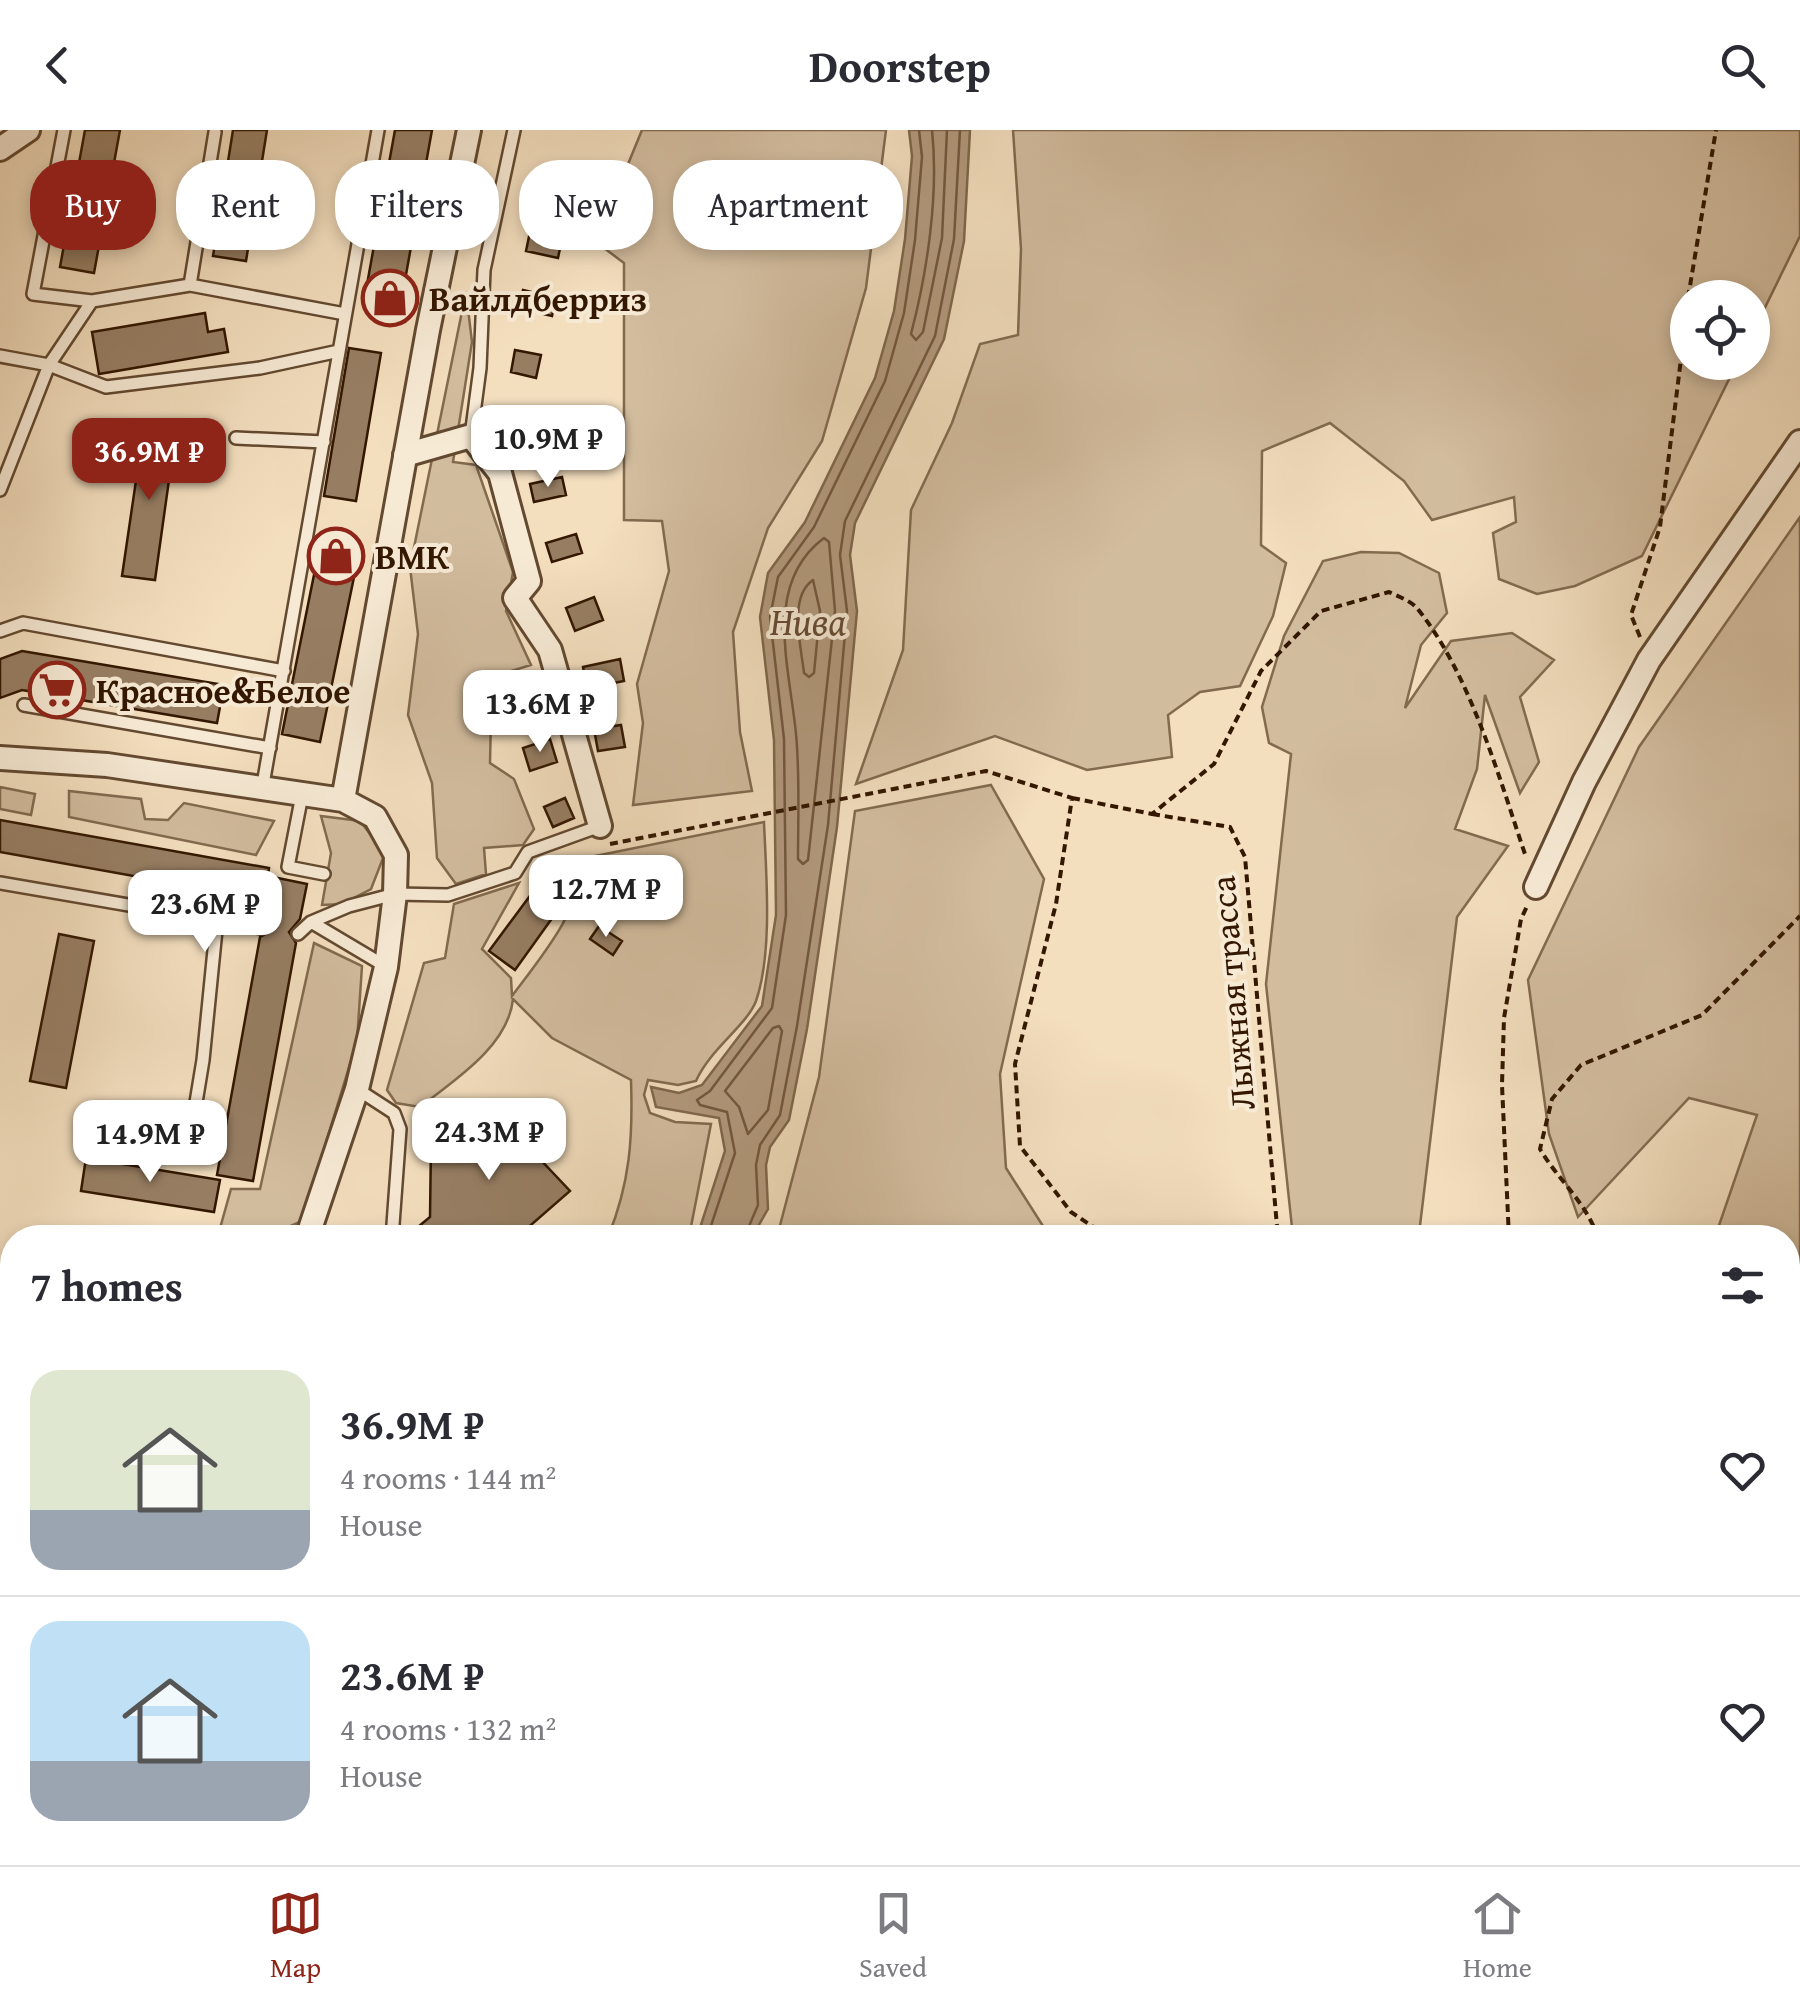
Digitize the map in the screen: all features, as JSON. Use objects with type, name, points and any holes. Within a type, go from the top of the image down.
[{"type":"street","points":[[0,149],[28,130]]},
{"type":"street","points":[[344,800],[405,455],[469,130]]},
{"type":"street","points":[[405,455],[471,436],[500,474],[529,581],[514,598],[550,650],[600,836]]},
{"type":"street","points":[[1536,888],[1584,782],[1649,660],[1800,442]]},
{"type":"street","points":[[0,758],[107,764],[344,800],[375,817],[396,855],[386,966],[357,1089],[311,1225]]},
{"type":"lane","points":[[64,130],[32,294],[92,301],[190,285],[345,314]]},
{"type":"lane","points":[[262,790],[378,130]]},
{"type":"lane","points":[[471,436],[480,368],[484,270],[514,130]]},
{"type":"lane","points":[[190,285],[216,132]]},
{"type":"lane","points":[[0,490],[49,365],[92,301]]},
{"type":"lane","points":[[0,356],[49,365],[106,387],[260,368],[339,351]]},
{"type":"lane","points":[[236,438],[324,442]]},
{"type":"lane","points":[[0,632],[23,623],[284,671]]},
{"type":"lane","points":[[24,706],[270,748]]},
{"type":"lane","points":[[302,795],[288,867],[324,874]]},
{"type":"lane","points":[[298,934],[311,922],[395,894],[448,895],[516,874],[528,852],[600,836]]},
{"type":"lane","points":[[0,884],[262,928]]},
{"type":"lane","points":[[88,1136],[188,1151],[203,1060],[217,920]]},
{"type":"lane","points":[[311,922],[386,966]]},
{"type":"lane","points":[[357,1089],[394,1113],[400,1129],[393,1225]]},
{"type":"path","points":[[1691,280],[1716,130]]},
{"type":"path","points":[[1649,660],[1630,615],[1660,528],[1678,380]]},
{"type":"path","points":[[1152,814],[1214,764],[1261,672],[1321,611],[1388,592],[1414,604],[1452,666],[1493,758],[1536,888],[1522,919],[1504,1018],[1502,1085],[1509,1225]]},
{"type":"path","name":"Лыжная трасса","points":[[600,836],[986,771],[1072,798],[1230,827],[1245,858],[1277,1225]]},
{"type":"path","points":[[1072,798],[1056,904],[1014,1064],[1020,1146],[1071,1212],[1090,1225]]},
{"type":"path","points":[[1594,1225],[1592,1216],[1554,1173],[1540,1148],[1552,1099],[1581,1064],[1702,1015],[1800,916]]},
{"type":"path","points":[[1800,1349],[1800,1517]]},
{"type":"shaded area","points":[[642,130],[886,130],[882,160],[673,160],[673,250],[871,250],[866,288],[822,441],[768,528],[733,632],[740,732],[752,791],[633,805],[643,723],[637,684],[669,571],[662,521],[624,520],[624,263],[607,250],[653,250],[653,160],[630,160]]},
{"type":"shaded area","points":[[1013,130],[1800,130],[1800,236],[1770,297],[1770,280],[1670,280],[1670,380],[1729,380],[1642,556],[1575,586],[1537,594],[1499,579],[1493,533],[1516,522],[1514,497],[1432,520],[1404,481],[1330,423],[1262,451],[1261,545],[1286,563],[1273,616],[1240,686],[1200,692],[1168,715],[1172,757],[1087,770],[995,736],[856,784],[903,650],[911,510],[952,423],[980,344],[1018,335],[1021,249]]},
{"type":"shaded area","points":[[466,292],[472,342],[453,462],[476,465],[513,572],[506,611],[531,665],[482,680],[491,717],[490,763],[514,779],[534,829],[523,845],[484,848],[486,874],[456,884],[437,858],[432,783],[408,715],[418,634],[410,567]]},
{"type":"shaded area","points":[[1800,517],[1800,1225],[1719,1225],[1757,1115],[1689,1098],[1578,1217],[1549,1134],[1528,980],[1639,747]]},
{"type":"shaded area","points":[[1361,552],[1399,553],[1439,573],[1447,613],[1421,645],[1405,708],[1451,641],[1512,633],[1554,660],[1520,697],[1539,762],[1520,793],[1485,695],[1477,769],[1455,829],[1508,846],[1457,917],[1420,1225],[1292,1225],[1266,984],[1291,754],[1269,743],[1262,707],[1284,636],[1323,561]]},
{"type":"shaded area","points":[[991,785],[1044,879],[1000,1074],[1006,1168],[1042,1225],[780,1225],[819,1077],[855,811]]},
{"type":"shaded area","points":[[0,787],[35,794],[31,815],[0,809]]},
{"type":"shaded area","points":[[69,791],[141,799],[145,819],[168,820],[184,803],[274,821],[256,855],[69,817]]},
{"type":"shaded area","points":[[321,816],[360,821],[385,853],[371,889],[342,904],[322,905],[331,853]]},
{"type":"shaded area","points":[[764,822],[767,936],[756,1001],[696,1081],[678,1085],[648,1080],[644,1095],[650,1113],[675,1122],[711,1124],[691,1225],[612,1225],[628,1160],[631,1080],[552,1038],[513,999],[509,1016],[491,1046],[420,1107],[396,1103],[387,1090],[424,963],[445,958],[454,904],[519,883],[482,949],[511,978],[512,996],[568,915],[585,858]]},
{"type":"shaded area","points":[[314,943],[362,966],[357,1041],[302,1221],[293,1225],[221,1225],[231,1189],[260,1189]]},
{"type":"water","name":"Нива","points":[[909,130],[970,130],[964,241],[944,339],[855,523],[850,555],[857,611],[837,827],[807,1029],[789,1120],[770,1147],[766,1165],[768,1209],[759,1225],[701,1225],[725,1151],[719,1118],[656,1107],[651,1087],[679,1093],[702,1085],[762,1006],[776,915],[774,740],[760,617],[768,573],[805,522],[875,378],[894,311],[912,156]]},
{"type":"building","points":[[85,130],[120,130],[115,160],[80,160]]},
{"type":"building","points":[[233,130],[267,130],[262,160],[228,160]]},
{"type":"building","points":[[395,130],[432,130],[427,160],[390,160]]},
{"type":"building","points":[[63,250],[98,250],[94,273],[60,267]]},
{"type":"building","points":[[214,250],[248,250],[246,261],[213,256]]},
{"type":"building","points":[[373,250],[410,250],[400,308],[364,301]]},
{"type":"building","points":[[526,250],[560,250],[558,258]]},
{"type":"building","points":[[523,290],[556,298],[552,316],[518,308]]},
{"type":"building","points":[[205,313],[208,332],[224,329],[228,352],[99,374],[92,332]]},
{"type":"building","points":[[349,348],[381,353],[356,501],[324,496]]},
{"type":"building","points":[[515,350],[541,355],[536,378],[511,372]]},
{"type":"building","points":[[144,426],[176,430],[155,580],[122,576]]},
{"type":"building","points":[[562,477],[566,495],[534,502],[530,484]]},
{"type":"building","points":[[576,534],[582,553],[552,562],[546,543]]},
{"type":"building","points":[[321,540],[360,548],[320,742],[282,734]]},
{"type":"building","points":[[594,597],[603,620],[575,631],[566,608]]},
{"type":"building","points":[[22,651],[224,685],[217,723],[22,690],[0,698],[0,659]]},
{"type":"building","points":[[620,659],[624,681],[587,688],[583,667]]},
{"type":"building","points":[[532,686],[538,703],[502,715],[496,698]]},
{"type":"building","points":[[621,725],[625,747],[598,751],[594,729]]},
{"type":"building","points":[[550,739],[557,762],[530,771],[523,748]]},
{"type":"building","points":[[565,798],[574,818],[553,827],[544,807]]},
{"type":"building","points":[[0,820],[269,868],[268,876],[307,884],[300,919],[289,932],[296,943],[253,1181],[217,1175],[260,937],[271,931],[263,919],[267,900],[0,852]]},
{"type":"building","points":[[538,885],[563,903],[515,970],[489,951]]},
{"type":"building","points":[[599,926],[622,941],[613,955],[590,939]]},
{"type":"building","points":[[59,934],[94,941],[66,1088],[30,1081]]},
{"type":"building","points":[[503,1103],[530,1130],[520,1138],[570,1191],[531,1225],[420,1225],[430,1217],[431,1142],[457,1142]]},
{"type":"building","points":[[86,1158],[220,1180],[214,1212],[81,1191]]},
{"type":"place","name":"Вайлдберриз","points":[[390,298]]},
{"type":"place","name":"ВМК","points":[[336,556]]},
{"type":"place","name":"Красное&Белое","points":[[57,690]]}]
